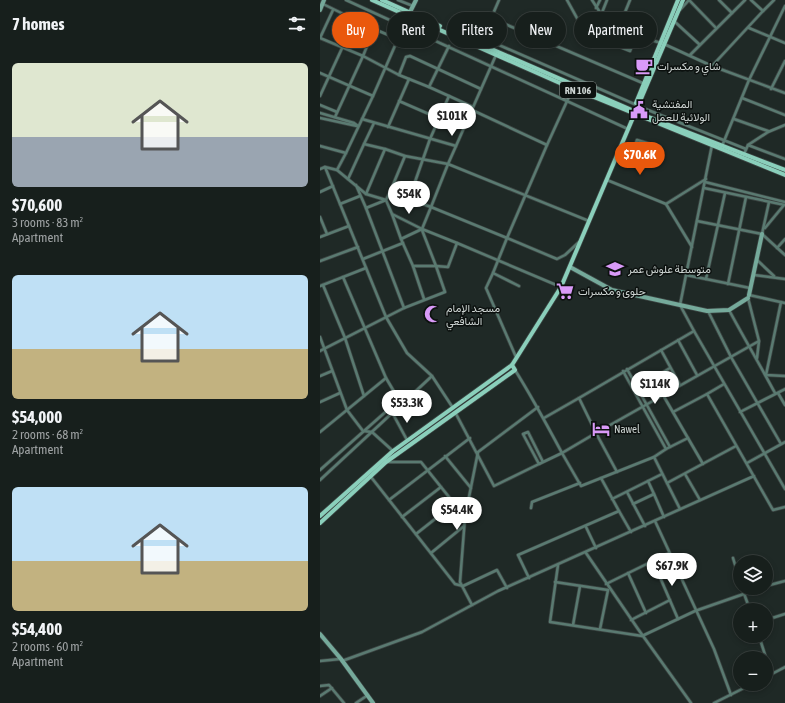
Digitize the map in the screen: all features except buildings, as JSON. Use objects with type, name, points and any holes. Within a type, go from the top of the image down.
[{"type":"main road","name":"RN 106","points":[[373,0],[402,12]]},
{"type":"main road","name":"RN 106","points":[[382,0],[404,12]]},
{"type":"main road","points":[[663,43],[678,0]]},
{"type":"main road","points":[[320,523],[386,462],[512,365],[517,358],[561,287],[590,222],[632,120],[645,84],[682,0]]},
{"type":"main road","name":"RN 106","points":[[439,29],[573,88],[713,144],[785,176]]},
{"type":"main road","name":"RN 106","points":[[489,48],[634,112]]},
{"type":"main road","points":[[713,144],[785,170]]},
{"type":"main road","points":[[320,516],[393,451],[515,370],[512,365]]},
{"type":"street","points":[[346,0],[387,18]]},
{"type":"street","points":[[398,0],[413,6]]},
{"type":"street","points":[[410,12],[416,0]]},
{"type":"street","points":[[494,12],[499,0]]},
{"type":"street","points":[[566,0],[574,14]]},
{"type":"street","points":[[592,0],[598,12]]},
{"type":"street","points":[[596,8],[600,0]]},
{"type":"street","points":[[601,12],[607,0]]},
{"type":"street","points":[[625,12],[630,0]]},
{"type":"street","points":[[677,14],[689,0],[716,28]]},
{"type":"street","points":[[719,0],[732,13]]},
{"type":"street","points":[[690,55],[699,44],[745,0]]},
{"type":"street","points":[[751,0],[763,11]]},
{"type":"street","points":[[712,66],[774,0]]},
{"type":"street","points":[[320,10],[324,2],[337,12]]},
{"type":"street","points":[[722,146],[749,80],[785,6]]},
{"type":"street","points":[[332,43],[320,38],[333,10]]},
{"type":"street","points":[[674,21],[699,44]]},
{"type":"street","points":[[507,25],[645,84]]},
{"type":"street","points":[[749,28],[785,43]]},
{"type":"street","points":[[657,41],[712,66],[785,93]]},
{"type":"street","points":[[320,96],[344,48],[449,96],[547,145]]},
{"type":"street","points":[[335,117],[366,48]]},
{"type":"street","points":[[337,170],[373,96],[394,48]]},
{"type":"street","points":[[429,87],[448,48]]},
{"type":"street","points":[[453,48],[628,129]]},
{"type":"street","points":[[506,48],[637,105],[746,149]]},
{"type":"street","points":[[621,48],[630,52],[632,48]]},
{"type":"street","points":[[401,239],[422,230],[448,164],[496,55]]},
{"type":"street","points":[[399,74],[408,56],[438,68],[481,89]]},
{"type":"street","points":[[772,89],[785,61]]},
{"type":"street","points":[[320,73],[373,96]]},
{"type":"street","points":[[388,127],[409,79]]},
{"type":"street","points":[[517,358],[492,305],[486,288],[573,88]]},
{"type":"street","points":[[409,199],[438,118],[449,96]]},
{"type":"street","points":[[742,98],[785,115]]},
{"type":"street","points":[[400,101],[438,118]]},
{"type":"street","points":[[320,105],[337,112]]},
{"type":"street","points":[[320,113],[354,123],[358,126]]},
{"type":"street","points":[[320,118],[358,126]]},
{"type":"street","points":[[362,119],[456,146]]},
{"type":"street","points":[[734,119],[768,132]]},
{"type":"street","points":[[348,179],[374,123]]},
{"type":"street","points":[[744,154],[748,145],[768,132],[785,124]]},
{"type":"street","points":[[640,140],[661,148],[658,156],[650,154],[634,149],[636,141],[640,140]]},
{"type":"street","points":[[364,144],[405,156],[448,164],[590,222]]},
{"type":"street","points":[[713,144],[680,305],[785,489]]},
{"type":"street","points":[[748,145],[785,159]]},
{"type":"street","points":[[320,146],[346,153]]},
{"type":"street","points":[[366,194],[384,149]]},
{"type":"street","points":[[616,158],[643,168],[650,154]]},
{"type":"street","points":[[366,208],[386,200],[405,156]]},
{"type":"street","points":[[320,169],[325,167],[337,170],[366,194],[386,200]]},
{"type":"street","points":[[325,167],[386,317],[407,352],[432,376],[454,410],[478,452],[494,486],[562,453],[748,346],[759,342]]},
{"type":"street","points":[[607,180],[666,204],[692,247]]},
{"type":"street","points":[[666,204],[705,180],[785,204]]},
{"type":"street","points":[[356,185],[404,308]]},
{"type":"street","points":[[320,192],[333,186]]},
{"type":"street","points":[[704,188],[785,204]]},
{"type":"street","points":[[390,192],[432,207],[557,259],[572,250],[583,238]]},
{"type":"street","points":[[706,279],[725,193]]},
{"type":"street","points":[[340,204],[360,196]]},
{"type":"street","points":[[728,284],[738,229],[746,197]]},
{"type":"street","points":[[386,200],[424,299]]},
{"type":"street","points":[[757,358],[759,342],[749,296],[769,202]]},
{"type":"street","points":[[764,228],[785,204]]},
{"type":"street","points":[[392,214],[422,230],[457,242],[561,287]]},
{"type":"street","points":[[320,217],[327,234]]},
{"type":"street","points":[[698,221],[762,234],[785,255]]},
{"type":"street","points":[[320,237],[348,226]]},
{"type":"street","points":[[320,351],[404,308],[445,292],[422,230]]},
{"type":"street","points":[[777,248],[785,239]]},
{"type":"street","points":[[412,266],[436,266],[448,268],[457,242]]},
{"type":"street","points":[[362,259],[383,252],[402,243]]},
{"type":"street","points":[[320,261],[358,247]]},
{"type":"street","points":[[756,260],[774,276]]},
{"type":"street","points":[[570,267],[612,290],[707,311],[729,310],[749,296],[785,303]]},
{"type":"street","points":[[364,396],[345,338],[321,285],[366,268]]},
{"type":"street","points":[[493,273],[519,286]]},
{"type":"street","points":[[686,275],[751,288]]},
{"type":"street","points":[[754,275],[774,276],[785,279]]},
{"type":"street","points":[[343,277],[386,378],[402,405]]},
{"type":"street","points":[[766,375],[781,302]]},
{"type":"street","points":[[729,310],[748,346],[757,358],[776,393],[785,405]]},
{"type":"street","points":[[707,311],[731,357],[782,444]]},
{"type":"street","points":[[544,418],[694,331]]},
{"type":"street","points":[[320,337],[347,410],[363,431],[372,432],[393,451]]},
{"type":"street","points":[[678,340],[697,375]]},
{"type":"street","points":[[661,350],[680,385]]},
{"type":"street","points":[[634,390],[670,368]]},
{"type":"street","points":[[628,369],[670,447]]},
{"type":"street","points":[[515,370],[538,407],[581,486],[654,457],[688,438]]},
{"type":"street","points":[[320,376],[332,371]]},
{"type":"street","points":[[623,371],[666,449]]},
{"type":"street","points":[[766,375],[785,376]]},
{"type":"street","points":[[320,480],[393,414],[432,376]]},
{"type":"street","points":[[320,430],[386,378]]},
{"type":"street","points":[[673,412],[724,384]]},
{"type":"street","points":[[740,412],[785,389]]},
{"type":"street","points":[[320,402],[340,393]]},
{"type":"street","points":[[707,394],[773,510],[785,507]]},
{"type":"street","points":[[663,395],[702,464]]},
{"type":"street","points":[[578,398],[617,472]]},
{"type":"street","points":[[320,470],[399,400]]},
{"type":"street","points":[[472,605],[460,582],[465,517],[478,452],[538,407]]},
{"type":"street","points":[[393,414],[407,441]]},
{"type":"street","points":[[540,464],[523,434],[528,432],[543,462]]},
{"type":"street","points":[[388,500],[470,438]]},
{"type":"street","points":[[746,463],[785,442]]},
{"type":"street","points":[[667,483],[736,446]]},
{"type":"street","points":[[445,456],[471,488]]},
{"type":"street","points":[[654,457],[680,509]]},
{"type":"street","points":[[386,462],[421,462],[465,517]]},
{"type":"street","points":[[612,499],[662,474]]},
{"type":"street","points":[[685,474],[700,500]]},
{"type":"street","points":[[320,661],[341,660],[422,632],[507,588],[754,476]]},
{"type":"street","points":[[371,477],[455,584],[463,586],[497,570],[507,588]]},
{"type":"street","points":[[600,478],[631,532]]},
{"type":"street","points":[[648,481],[664,517]]},
{"type":"street","points":[[531,508],[532,502],[580,483]]},
{"type":"street","points":[[402,517],[441,487]]},
{"type":"street","points":[[627,492],[645,526]]},
{"type":"street","points":[[633,504],[654,494]]},
{"type":"street","points":[[416,534],[454,504]]},
{"type":"street","points":[[529,578],[518,555],[586,527],[619,511]]},
{"type":"street","points":[[655,521],[695,611],[714,649],[731,695]]},
{"type":"street","points":[[431,553],[464,526]]},
{"type":"street","points":[[586,527],[596,548]]},
{"type":"street","points":[[586,553],[607,587],[691,703]]},
{"type":"street","points":[[555,582],[580,586],[607,587],[628,573],[669,553]]},
{"type":"street","points":[[653,561],[678,619]]},
{"type":"street","points":[[558,565],[550,622],[642,636],[695,611],[739,595]]},
{"type":"street","points":[[628,573],[646,613]]},
{"type":"street","points":[[773,584],[785,581]]},
{"type":"street","points":[[574,625],[580,586]]},
{"type":"street","points":[[600,629],[607,587]]},
{"type":"street","points":[[632,620],[670,600]]},
{"type":"street","points":[[773,618],[785,614]]},
{"type":"street","points":[[320,634],[373,703]]},
{"type":"street","points":[[773,673],[785,667]]},
{"type":"street","points":[[320,686],[329,685],[344,703]]},
{"type":"street","points":[[320,696],[332,688]]},
{"type":"street","points":[[714,703],[739,691]]},
{"type":"street","points":[[356,703],[368,695]]},
{"type":"place","name":"شاي و مكسرات","points":[[644,66]]},
{"type":"place","name":"المفتشية الولائية للعمل","points":[[639,110]]},
{"type":"place","name":"متوسطة علوش عمر","points":[[615,269]]},
{"type":"place","name":"حلوى و مكسرات","points":[[565,291]]},
{"type":"place","name":"مسجد الإمام الشافعي","points":[[433,314]]},
{"type":"place","name":"Nawel","points":[[601,429]]}]
